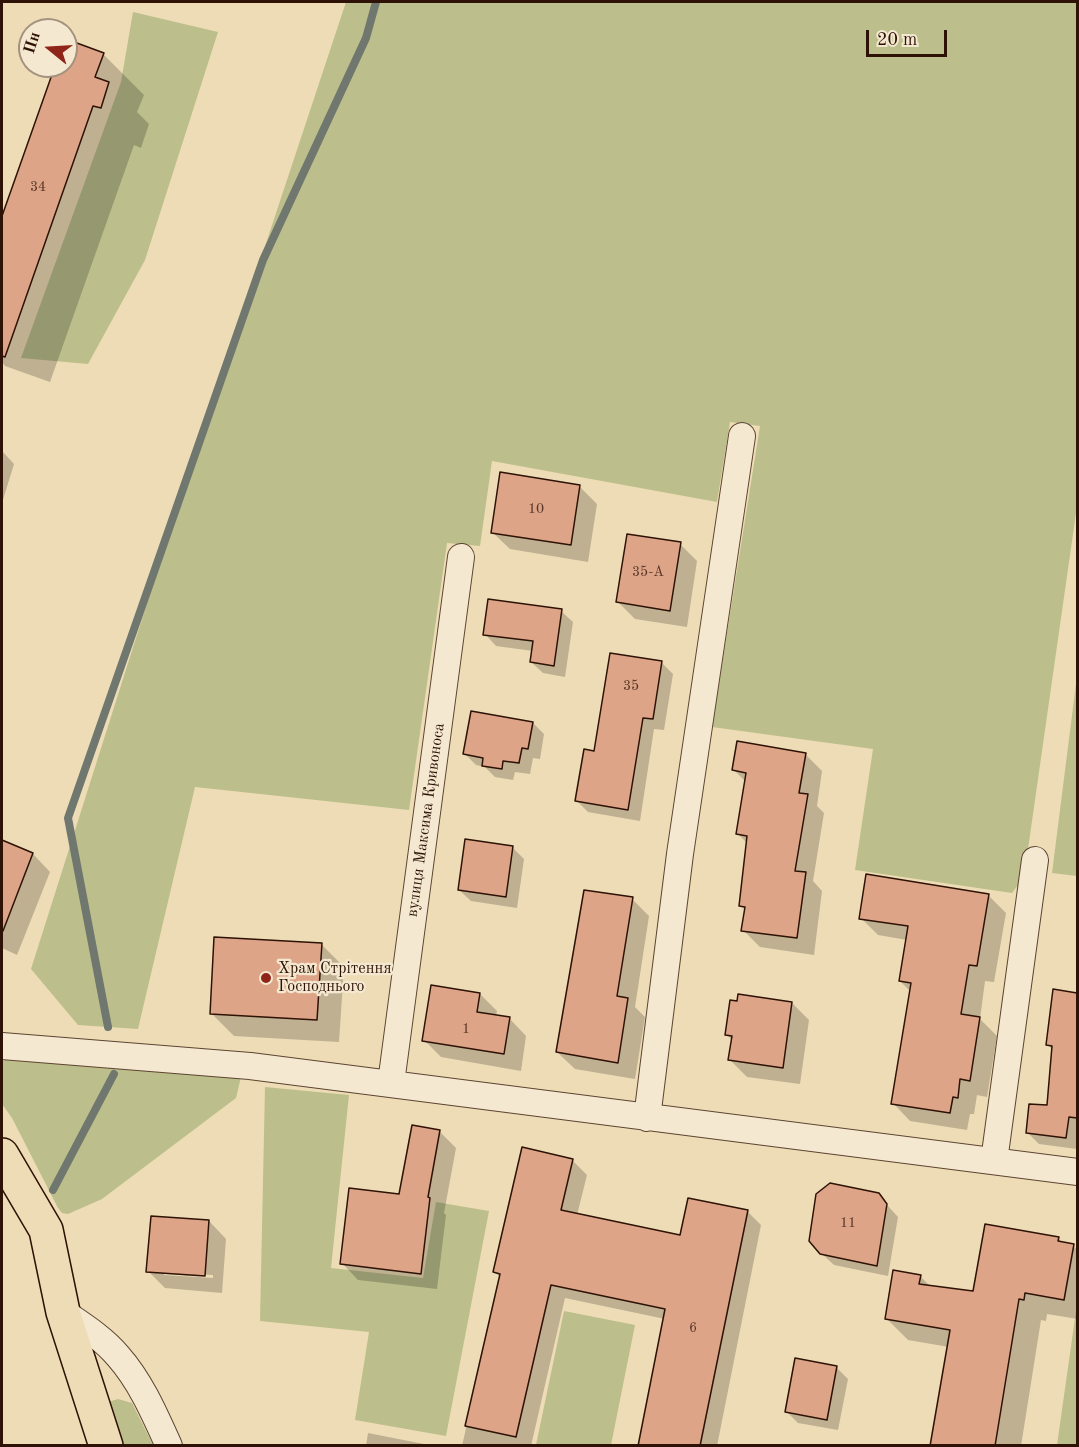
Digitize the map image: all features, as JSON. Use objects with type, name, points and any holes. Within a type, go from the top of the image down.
[{"type":"main road","points":[[2,1155],[46,1230],[63,1312],[106,1446]]},
{"type":"street","points":[[647,1118],[680,854],[742,436]]},
{"type":"street","name":"вулиця Максима Кривоноса","points":[[391,1083],[461,556]]},
{"type":"street","points":[[994,1161],[1035,860]]},
{"type":"street","points":[[2,1046],[250,1066],[1077,1172]]},
{"type":"street","points":[[63,1312],[99,1337],[119,1356],[151,1405],[170,1446]]},
{"type":"green space","points":[[346,2],[1077,2],[1077,506],[1024,877],[1012,893],[855,870],[873,749],[712,727],[760,426],[730,422],[717,502],[492,461],[480,546],[447,543],[409,810],[195,787],[138,1029],[78,1025],[31,969],[155,578]]},
{"type":"green space","points":[[133,12],[218,32],[145,260],[88,364],[21,358],[121,82]]},
{"type":"green space","points":[[1077,676],[1077,876],[1052,873]]},
{"type":"green space","points":[[5,1060],[241,1077],[236,1098],[102,1199],[68,1214],[62,1213],[58,1208],[12,1118],[2,1104],[2,1062]]},
{"type":"green space","points":[[265,1087],[349,1095],[331,1268],[423,1278],[436,1202],[489,1211],[446,1436],[355,1420],[369,1332],[260,1321]]},
{"type":"green space","points":[[1077,1304],[1077,1445],[1057,1445]]},
{"type":"green space","points":[[564,1311],[635,1325],[611,1445],[536,1445]]},
{"type":"green space","points":[[118,1399],[132,1403],[153,1445],[118,1445],[108,1405],[111,1401]]},
{"type":"building","points":[[78,43],[104,53],[95,77],[109,82],[101,108],[93,106],[5,357],[2,356],[2,216],[51,78],[78,78]]},
{"type":"building","points":[[500,472],[580,485],[571,545],[491,533]]},
{"type":"building","points":[[627,534],[681,542],[670,611],[616,602]]},
{"type":"building","points":[[488,599],[562,609],[554,666],[530,662],[533,641],[483,635]]},
{"type":"building","points":[[610,653],[662,661],[653,719],[643,718],[628,810],[575,801],[584,749],[594,751]]},
{"type":"building","points":[[471,711],[533,722],[528,749],[522,748],[519,763],[503,761],[502,769],[482,766],[483,758],[463,754]]},
{"type":"building","points":[[737,741],[806,753],[799,793],[808,794],[795,871],[806,872],[797,938],[741,931],[745,907],[739,906],[747,836],[736,834],[746,773],[732,770]]},
{"type":"building","points":[[465,839],[513,846],[506,897],[458,890]]},
{"type":"building","points":[[2,840],[33,853],[3,931],[2,931]]},
{"type":"building","points":[[866,874],[989,894],[977,966],[969,965],[961,1014],[980,1017],[970,1081],[960,1079],[958,1098],[953,1097],[950,1113],[891,1104],[911,983],[899,981],[908,926],[859,919]]},
{"type":"building","points":[[584,890],[633,897],[617,996],[628,998],[618,1063],[556,1052]]},
{"type":"building","name":"Храм Стрітення Господнього","points":[[214,937],[322,943],[317,1020],[210,1014]]},
{"type":"building","points":[[431,985],[480,993],[477,1012],[510,1017],[504,1054],[422,1041]]},
{"type":"building","points":[[1053,989],[1077,993],[1077,1118],[1069,1117],[1066,1138],[1026,1133],[1029,1104],[1047,1105],[1052,1046],[1046,1045]]},
{"type":"building","points":[[738,994],[792,1002],[783,1068],[728,1060],[732,1036],[725,1035],[730,1000],[737,1001]]},
{"type":"building","points":[[412,1125],[440,1130],[428,1197],[430,1198],[421,1274],[340,1264],[349,1188],[399,1194]]},
{"type":"building","points":[[522,1147],[573,1159],[561,1210],[680,1235],[688,1198],[748,1210],[700,1446],[638,1446],[665,1309],[551,1285],[516,1437],[465,1426],[500,1274],[493,1272]]},
{"type":"building","points":[[830,1183],[879,1193],[887,1204],[877,1266],[820,1254],[809,1241],[816,1194]]},
{"type":"building","points":[[151,1216],[209,1220],[205,1276],[146,1272]]},
{"type":"building","points":[[985,1224],[1059,1237],[1058,1241],[1074,1244],[1064,1300],[1025,1293],[1024,1300],[1019,1299],[995,1446],[930,1446],[950,1330],[885,1319],[893,1270],[921,1275],[919,1284],[973,1291]]},
{"type":"building","points":[[795,1358],[837,1366],[827,1420],[785,1412]]},
{"type":"waterway","points":[[108,1027],[68,818],[263,260],[366,38],[376,2]]},
{"type":"waterway","points":[[53,1190],[114,1074]]},
{"type":"place","name":"Храм Стрітення Господнього","points":[[266,978]]}]
